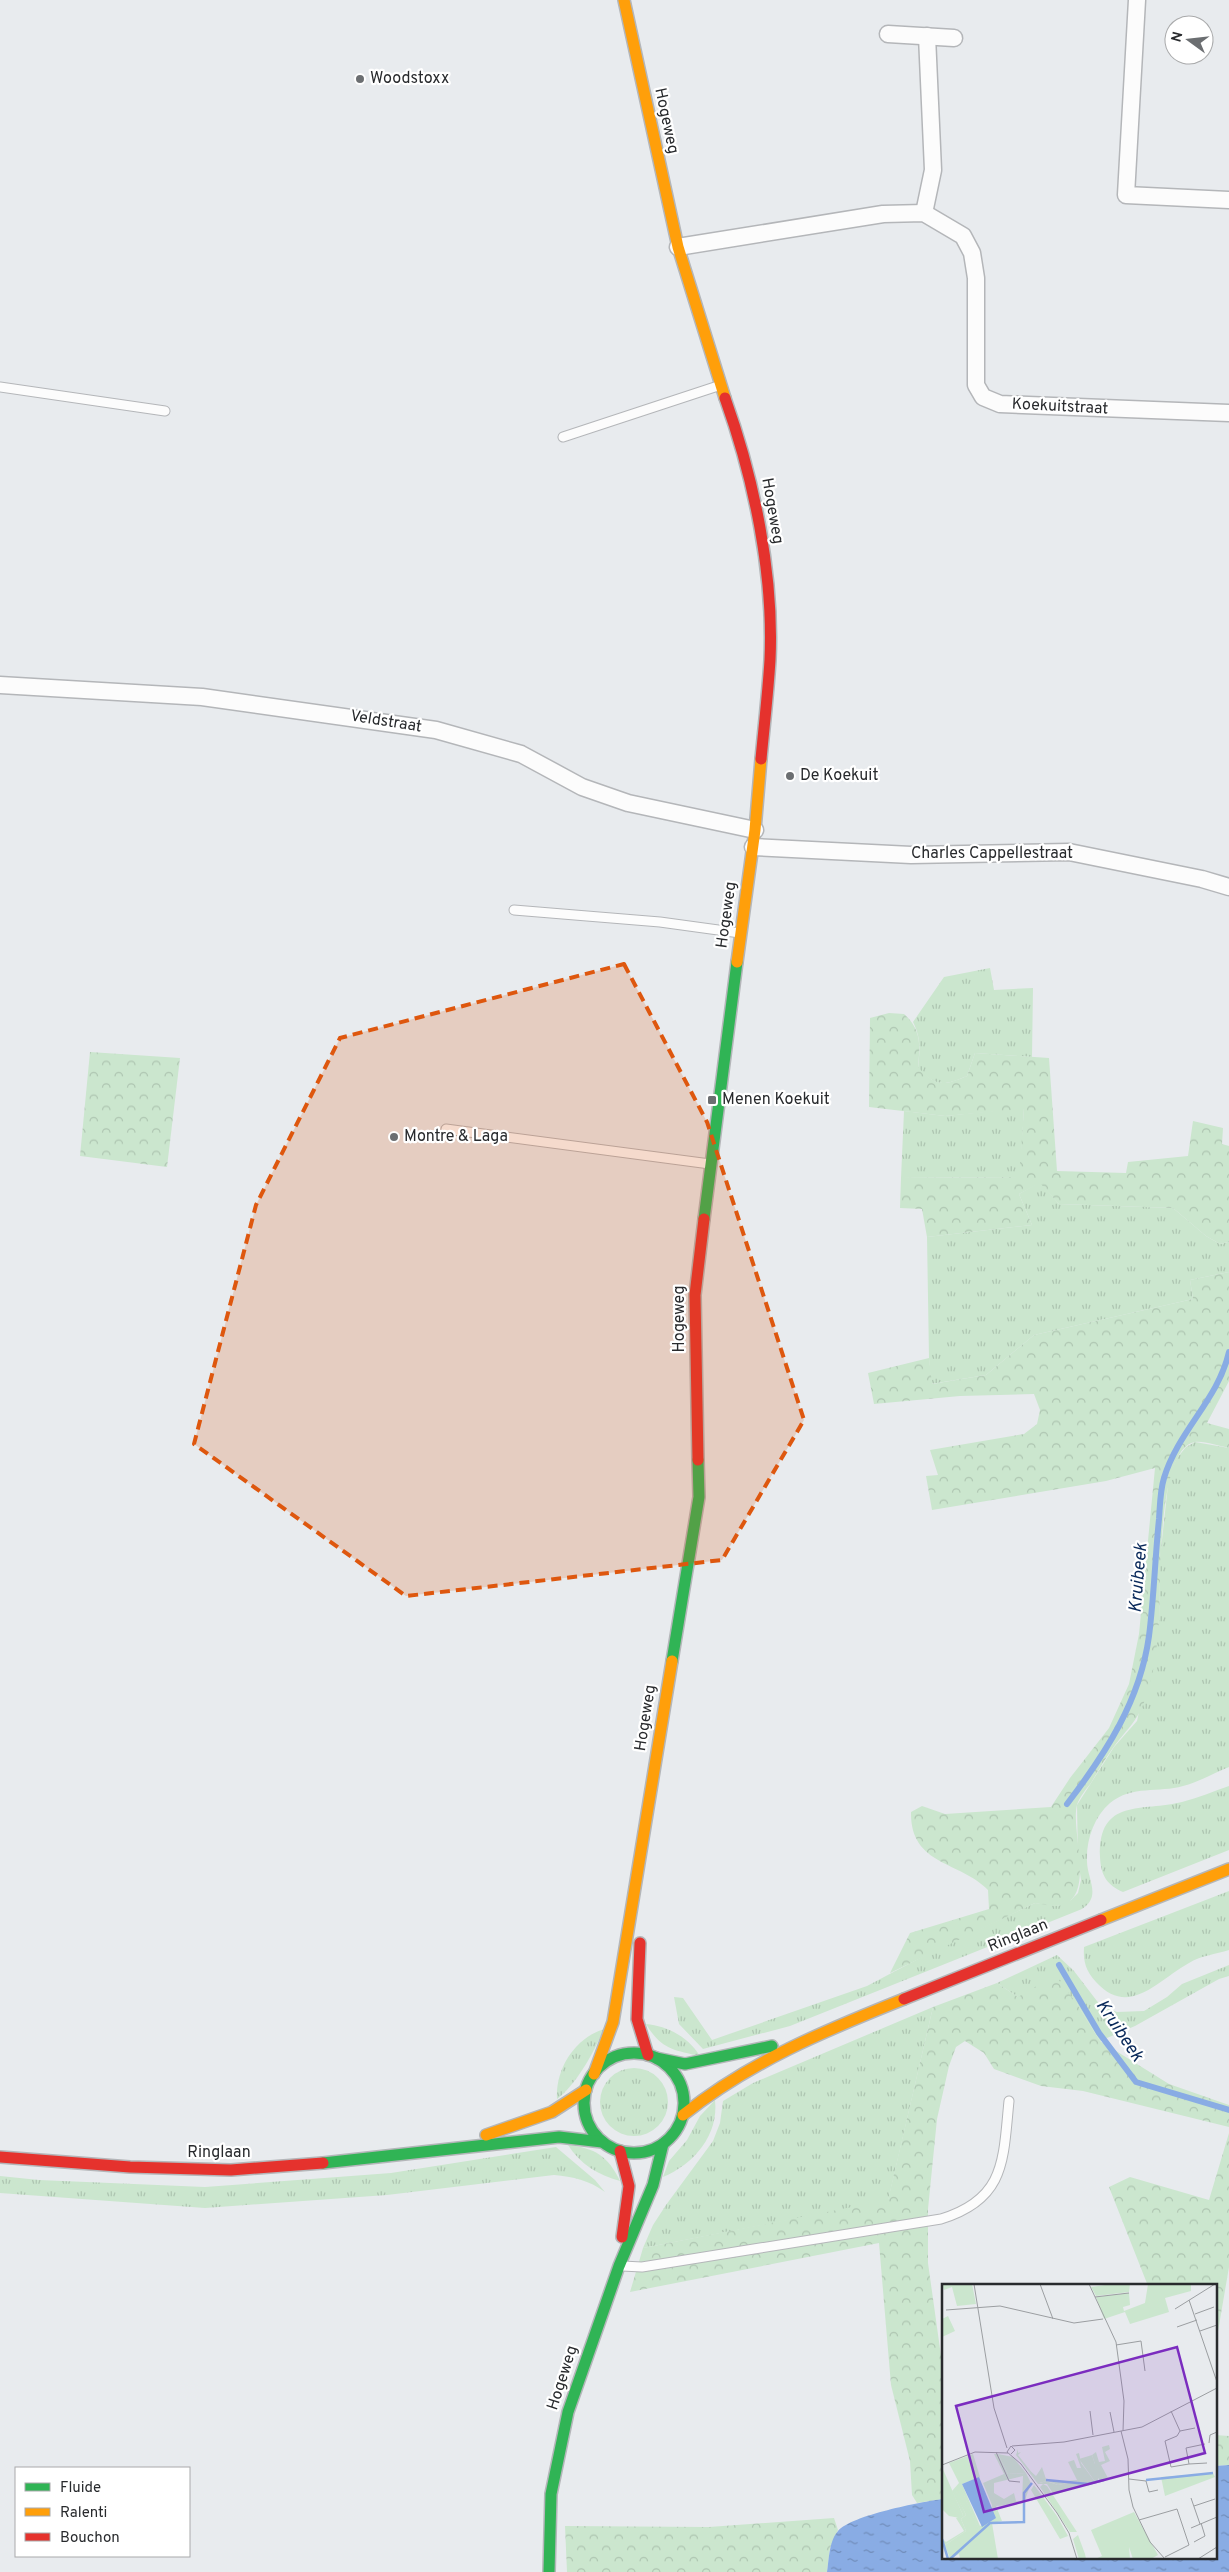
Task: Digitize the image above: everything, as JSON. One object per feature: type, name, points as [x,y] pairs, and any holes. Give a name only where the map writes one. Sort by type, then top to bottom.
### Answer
[{"type":"street","name":"Hogeweg","points":[[594,2074],[613,2022],[699,1497],[695,1295],[710,1164],[756,830],[766,712],[770,610],[760,525],[742,445],[721,385],[678,247],[624,0]]},
{"type":"street","points":[[1136,0],[1126,195],[1229,200]]},
{"type":"street","points":[[888,34],[954,38]]},
{"type":"street","points":[[678,247],[883,214],[924,213],[933,170],[926,36]]},
{"type":"street","name":"Koekuitstraat","points":[[924,213],[963,236],[972,253],[976,278],[976,385],[983,397],[1000,404],[1229,413]]},
{"type":"street","name":"Veldstraat","points":[[0,685],[202,697],[436,730],[521,754],[582,787],[628,803],[756,830]]},
{"type":"street","name":"Charles Cappellestraat","points":[[753,847],[910,855],[1070,852],[1202,878],[1229,886]]},
{"type":"street","name":"Hogeweg","points":[[643,1846],[637,2019],[652,2056]]},
{"type":"street","name":"Ringlaan","points":[[0,2157],[130,2167],[231,2170],[312,2165],[559,2137],[602,2142],[620,2151],[635,2153],[650,2151],[663,2144],[676,2131],[683,2115],[717,2088],[750,2068],[820,2033],[1229,1869]]},
{"type":"street","name":"Ringlaan","points":[[602,2142],[590,2127],[584,2109],[586,2090],[594,2074],[605,2063],[618,2056],[633,2053],[685,2064],[820,2033]]},
{"type":"street","points":[[652,2056],[674,2072],[683,2092],[683,2115]]},
{"type":"street","name":"Ringlaan","points":[[437,2151],[552,2112],[586,2090]]},
{"type":"street","name":"Hogeweg","points":[[549,2572],[550,2503],[568,2412],[619,2266],[653,2185],[663,2144]]},
{"type":"street","name":"Hogeweg","points":[[619,2266],[629,2186],[620,2151]]},
{"type":"lane","points":[[564,437],[721,385]]},
{"type":"lane","points":[[0,387],[165,411]]},
{"type":"lane","points":[[514,910],[660,922],[741,933]]},
{"type":"lane","points":[[446,1129],[710,1164]]},
{"type":"lane","points":[[619,2266],[642,2267],[941,2219],[962,2212],[981,2200],[991,2187],[1000,2166],[1009,2101]]},
{"type":"highlighted area","points":[[624,964],[707,1122],[804,1420],[722,1560],[406,1596],[194,1444],[256,1205],[340,1038]]},
{"type":"green space","points":[[990,968],[994,990],[1033,988],[1032,1057],[975,1053],[967,1076],[952,1082],[935,1082],[918,1068],[919,1044],[913,1022],[944,977]]},
{"type":"green space","points":[[889,1013],[904,1014],[910,1020],[917,1032],[918,1067],[924,1074],[940,1083],[952,1082],[967,1076],[975,1053],[1049,1058],[1057,1171],[1126,1173],[1128,1162],[1188,1156],[1193,1121],[1223,1128],[1222,1144],[1229,1146],[1229,1242],[1220,1244],[1206,1236],[1173,1208],[1059,1204],[1040,1183],[1019,1194],[1032,1225],[927,1237],[922,1209],[900,1208],[901,1178],[1019,1177],[1024,1109],[945,1116],[869,1107],[870,1018]]},
{"type":"green space","points":[[90,1052],[180,1058],[167,1167],[80,1156]]},
{"type":"green space","points":[[1024,1108],[1020,1177],[901,1178],[904,1111],[945,1116]]},
{"type":"green space","points":[[1040,1182],[1059,1204],[1173,1208],[1206,1236],[1220,1244],[1229,1242],[1229,1272],[1190,1280],[1193,1299],[1034,1335],[986,1375],[931,1384],[927,1237],[1032,1225],[1019,1194]]},
{"type":"green space","points":[[1229,1272],[1229,1381],[1207,1423],[1229,1429],[1229,1448],[1195,1442],[1182,1450],[1173,1468],[1163,1522],[1158,1628],[1152,1677],[1137,1718],[1110,1752],[1077,1805],[1080,1879],[1076,1892],[1069,1901],[1057,1906],[1035,1903],[890,1973],[910,1933],[989,1909],[988,1890],[977,1881],[928,1853],[919,1843],[913,1830],[911,1812],[922,1806],[945,1814],[1051,1807],[1070,1778],[1109,1728],[1129,1684],[1139,1634],[1155,1468],[1106,1481],[932,1510],[926,1476],[938,1475],[930,1450],[1024,1434],[1037,1424],[1040,1410],[1034,1394],[960,1396],[874,1404],[868,1373],[929,1358],[932,1384],[986,1375],[1034,1335],[1193,1299],[1190,1280]]},
{"type":"green space","points":[[1195,1442],[1229,1448],[1229,1767],[1189,1784],[1174,1788],[1127,1794],[1118,1797],[1110,1803],[1095,1822],[1092,1829],[1087,1861],[1092,1893],[1088,1904],[1082,1909],[790,2026],[703,2049],[679,2024],[674,1997],[683,1998],[712,2040],[867,1986],[937,1949],[1035,1903],[1058,1906],[1071,1900],[1078,1893],[1081,1880],[1078,1860],[1077,1805],[1114,1747],[1137,1721],[1159,1622],[1160,1558],[1169,1476],[1177,1458],[1186,1447]]},
{"type":"green space","points":[[1229,1786],[1229,1850],[1123,1892],[1109,1883],[1102,1870],[1100,1857],[1101,1838],[1106,1824],[1115,1816],[1138,1808],[1182,1802]]},
{"type":"green space","points":[[1229,1891],[1229,1950],[1193,1961],[1143,1993],[1131,1997],[1120,1997],[1108,1992],[1090,1974],[1085,1962],[1084,1947]]},
{"type":"green space","points":[[1057,1955],[1074,1971],[1100,2005],[1117,2012],[1144,2011],[1167,1997],[1182,1984],[1229,1965],[1229,1976],[1219,1979],[1135,2026],[1100,2041],[1077,2004],[1018,1997],[997,1983]]},
{"type":"green space","points":[[1055,1975],[1077,2004],[1100,2041],[1169,2084],[1229,2105],[1229,2127],[1083,2091],[1041,2086],[994,2069],[984,2053],[965,2041],[956,2047],[949,2066],[937,2119],[928,2209],[928,2263],[942,2363],[942,2499],[917,2503],[912,2495],[910,2461],[891,2385],[879,2243],[630,2292],[643,2248],[888,2200],[933,2007],[997,1983],[1018,1997]]},
{"type":"green space","points":[[933,2007],[888,2201],[643,2248],[653,2225],[666,2205],[713,2141],[720,2123],[723,2101],[753,2083]]},
{"type":"green space","points":[[646,2024],[662,2027],[677,2034],[690,2043],[700,2056],[668,2047],[657,2039]]},
{"type":"green space","points":[[604,2029],[590,2058],[578,2077],[557,2099],[559,2077],[569,2056],[584,2040]]},
{"type":"green space","points":[[634,2068],[647,2071],[658,2078],[665,2089],[668,2102],[665,2115],[658,2126],[647,2133],[634,2136],[621,2133],[610,2126],[603,2115],[600,2102],[603,2089],[610,2078],[621,2071]]},
{"type":"green space","points":[[715,2100],[713,2125],[702,2147],[685,2164],[663,2177],[669,2161],[687,2140],[700,2116]]},
{"type":"green space","points":[[1229,2133],[1229,2267],[1216,2343],[1216,2284],[1147,2284],[1109,2187],[1130,2177],[1209,2200]]},
{"type":"green space","points":[[568,2145],[586,2148],[600,2155],[611,2165],[620,2181],[604,2176],[590,2168],[578,2158]]},
{"type":"green space","points":[[556,2147],[595,2180],[605,2192],[581,2180],[554,2175],[387,2195],[205,2208],[0,2193],[0,2176],[39,2180],[205,2187],[391,2173]]},
{"type":"green space","points":[[1216,2435],[1229,2436],[1229,2465],[1216,2466]]},
{"type":"green space","points":[[834,2518],[838,2530],[830,2548],[827,2572],[567,2572],[565,2526],[709,2527]]},
{"type":"water","points":[[1229,2465],[1229,2572],[827,2572],[830,2550],[835,2535],[846,2525],[888,2510],[942,2499],[942,2560],[1216,2560],[1216,2466]]},
{"type":"waterway","name":"Kruibeek","points":[[1067,1804],[1108,1746],[1138,1682],[1149,1636],[1160,1498],[1164,1478],[1170,1461],[1216,1385],[1224,1369],[1229,1352]]},
{"type":"waterway","name":"Kruibeek","points":[[1059,1965],[1099,2033],[1136,2082],[1229,2110]]},
{"type":"traffic: fast","points":[[704,1219],[737,962]]},
{"type":"traffic: fast","points":[[672,1661],[699,1497],[698,1460]]},
{"type":"traffic: fast","points":[[656,2058],[685,2064],[772,2046]]},
{"type":"traffic: fast","points":[[634,2053],[653,2057],[669,2068],[680,2084],[684,2103],[680,2122],[669,2138],[653,2149],[634,2153],[615,2149],[599,2138],[588,2122],[584,2103],[588,2084],[599,2068],[615,2057],[634,2053]]},
{"type":"traffic: fast","points":[[323,2163],[559,2137],[602,2142]]},
{"type":"traffic: fast","points":[[549,2572],[551,2494],[568,2412],[619,2266],[653,2185],[663,2144]]},
{"type":"traffic: slow","points":[[624,0],[678,247],[725,398]]},
{"type":"traffic: slow","points":[[737,962],[755,830],[761,759]]},
{"type":"traffic: slow","points":[[594,2074],[613,2022],[672,1661]]},
{"type":"traffic: slow","points":[[1101,1920],[1229,1869]]},
{"type":"traffic: slow","points":[[683,2115],[709,2096],[762,2063],[845,2023],[904,1999]]},
{"type":"traffic: slow","points":[[486,2135],[552,2112],[586,2090]]},
{"type":"traffic: jam","points":[[725,398],[745,461],[753,494],[760,527],[769,594],[770,660],[761,759]]},
{"type":"traffic: jam","points":[[698,1460],[695,1295],[704,1219]]},
{"type":"traffic: jam","points":[[904,1999],[1101,1920]]},
{"type":"traffic: jam","points":[[640,1943],[637,2019],[648,2055]]},
{"type":"traffic: jam","points":[[620,2151],[629,2186],[622,2237]]},
{"type":"traffic: jam","points":[[0,2157],[130,2167],[231,2170],[323,2163]]},
{"type":"place","name":"Woodstoxx","points":[[360,79]]},
{"type":"place","name":"De Koekuit","points":[[790,776]]},
{"type":"place","name":"Menen Koekuit","points":[[712,1100]]},
{"type":"place","name":"Montre & Laga","points":[[394,1137]]}]
